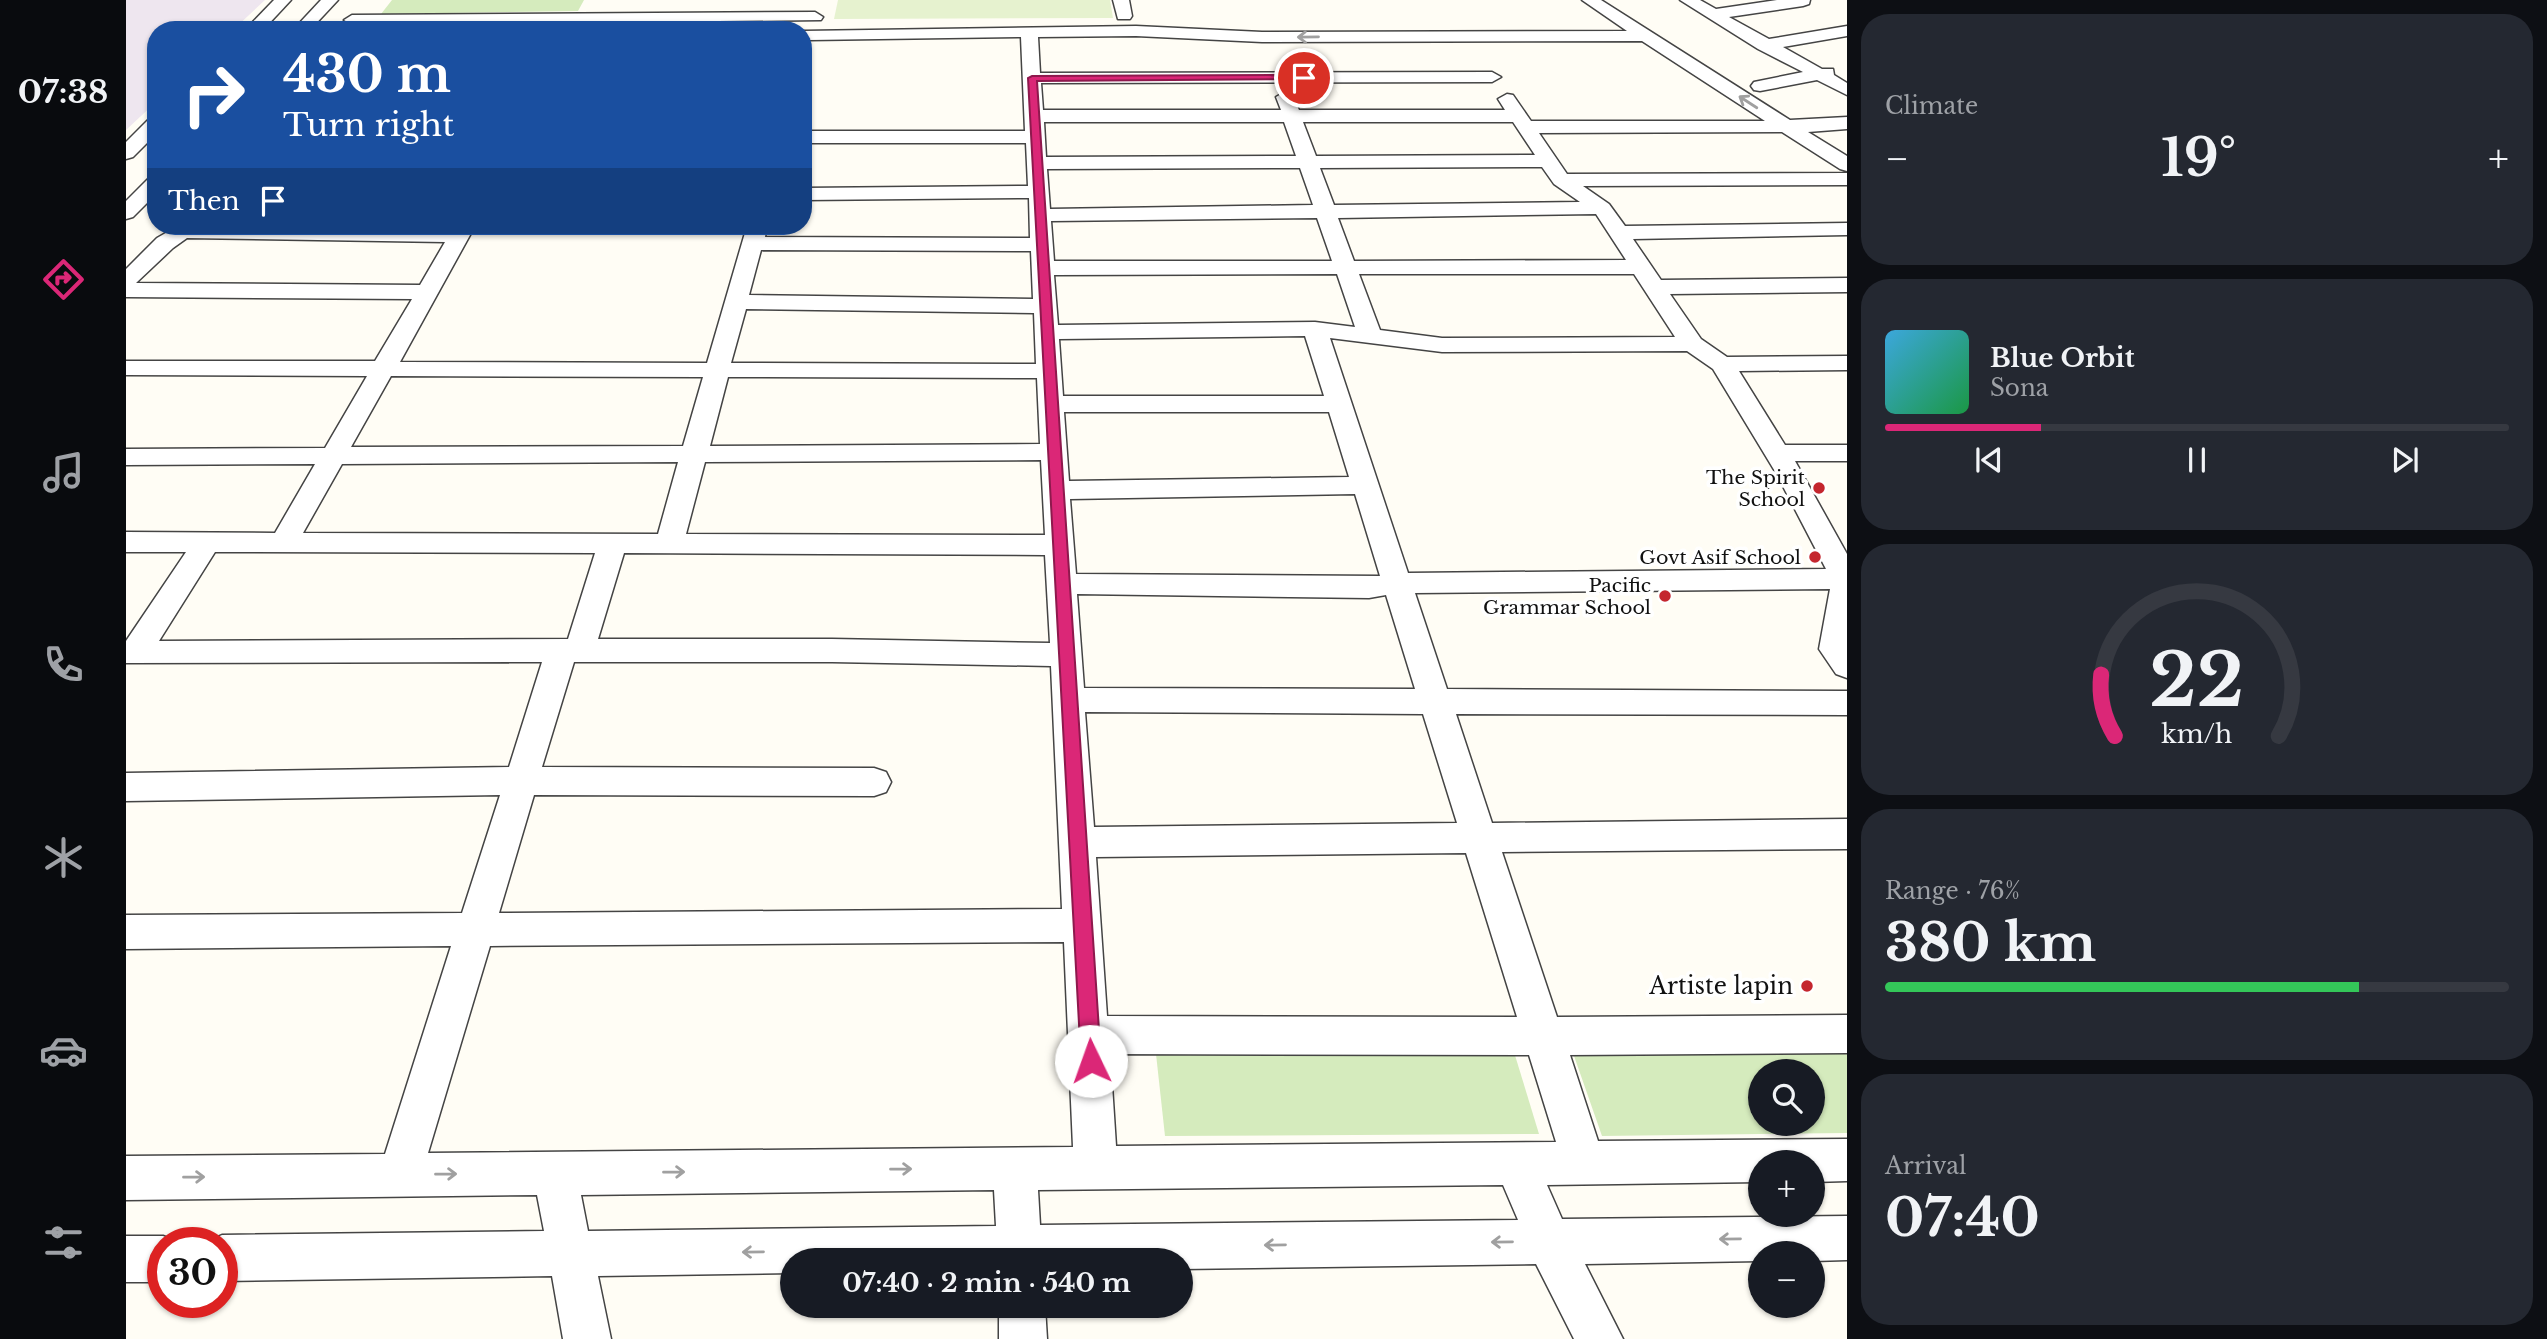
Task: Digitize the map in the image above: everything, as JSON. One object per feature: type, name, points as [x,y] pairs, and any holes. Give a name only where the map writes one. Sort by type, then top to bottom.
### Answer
[{"type":"street","points":[[262,21],[284,0]]},
{"type":"street","points":[[310,21],[330,0]]},
{"type":"street","points":[[352,21],[371,0]]},
{"type":"street","points":[[581,21],[593,0]]},
{"type":"street","points":[[812,28],[820,0]]},
{"type":"street","points":[[1590,0],[1629,24]]},
{"type":"street","points":[[1622,0],[1651,28],[1786,126],[1847,165]]},
{"type":"street","points":[[1688,0],[1847,90]]},
{"type":"street","points":[[1713,14],[1806,3]]},
{"type":"street","points":[[714,21],[815,18]]},
{"type":"street","points":[[1136,32],[1259,22],[1629,24],[1651,28]]},
{"type":"street","points":[[812,35],[1136,32],[1262,37],[1651,28]]},
{"type":"street","points":[[1764,45],[1847,31]]},
{"type":"street","points":[[1029,32],[1096,1167]]},
{"type":"street","points":[[1464,34],[1560,180],[1602,208],[1692,344],[1722,364],[1837,542],[1846,579],[1843,655]]},
{"type":"street","points":[[1262,37],[1370,336]]},
{"type":"street","points":[[1847,70],[1754,82],[1847,139]]},
{"type":"street","points":[[1032,78],[1492,77]]},
{"type":"street","points":[[812,193],[1037,164],[1292,116],[1786,126],[1825,126],[1847,122]]},
{"type":"street","points":[[126,153],[147,133]]},
{"type":"street","points":[[812,138],[1037,164],[1326,211],[1602,208]]},
{"type":"street","points":[[1037,164],[1547,161]]},
{"type":"street","points":[[1560,180],[1847,179]]},
{"type":"street","points":[[126,213],[147,191]]},
{"type":"street","points":[[1618,233],[1847,229]]},
{"type":"street","points":[[126,281],[147,259],[179,235]]},
{"type":"street","points":[[283,544],[460,235]]},
{"type":"street","points":[[669,545],[754,235],[1043,256],[1346,268],[1641,267]]},
{"type":"street","points":[[1654,287],[1847,285]]},
{"type":"street","points":[[126,290],[427,292]]},
{"type":"street","points":[[736,302],[1046,319],[1315,329],[1441,345],[1692,344]]},
{"type":"street","points":[[1315,329],[1584,1162]]},
{"type":"street","points":[[1722,364],[1847,363]]},
{"type":"street","points":[[126,368],[1049,371]]},
{"type":"street","points":[[1052,404],[1340,404]]},
{"type":"street","points":[[126,457],[1055,452]]},
{"type":"street","points":[[1777,453],[1847,453]]},
{"type":"street","points":[[1057,489],[1366,485]]},
{"type":"street","points":[[126,542],[1060,545]]},
{"type":"street","points":[[131,652],[206,544]]},
{"type":"street","points":[[400,1175],[521,781],[612,545]]},
{"type":"street","points":[[1062,584],[1369,588],[1398,583],[1846,579]]},
{"type":"street","points":[[131,652],[571,649],[928,650],[1067,654]]},
{"type":"street","points":[[1070,700],[1847,703]]},
{"type":"street","points":[[126,787],[521,781],[874,782]]},
{"type":"street","points":[[1078,842],[1847,834]]},
{"type":"street","points":[[126,932],[1083,925]]},
{"type":"street","points":[[1090,1035],[1847,1034]]},
{"type":"street","points":[[126,1178],[1847,1160]]},
{"type":"street","points":[[1516,1163],[1549,1242],[1599,1339]]},
{"type":"street","points":[[1014,1168],[1019,1248]]},
{"type":"street","points":[[555,1173],[587,1339]]},
{"type":"street","points":[[1193,1250],[1847,1238]]},
{"type":"street","points":[[238,1258],[780,1254]]},
{"type":"street","points":[[126,1259],[147,1259]]},
{"type":"street","points":[[1022,1318],[1023,1339]]},
{"type":"shaded area","points":[[126,0],[265,0],[243,21],[147,21],[147,110],[126,130]]},
{"type":"green space","points":[[392,0],[584,0],[578,11],[381,14]]},
{"type":"green space","points":[[838,0],[1110,0],[1113,18],[834,19]]},
{"type":"green space","points":[[1847,1049],[1847,1133],[1825,1133],[1825,1059],[1748,1059],[1748,1134],[1602,1136],[1573,1053]]},
{"type":"green space","points":[[1514,1052],[1539,1134],[1165,1136],[1156,1054]]},
{"type":"place","name":"The Spirit School","points":[[1819,488]]},
{"type":"place","name":"Govt Asif School","points":[[1815,557]]},
{"type":"place","name":"Pacific Grammar School","points":[[1665,596]]},
{"type":"place","name":"Artiste lapin","points":[[1807,986]]},
{"type":"route","points":[[1091,1061],[1032,78],[1304,78]]}]
